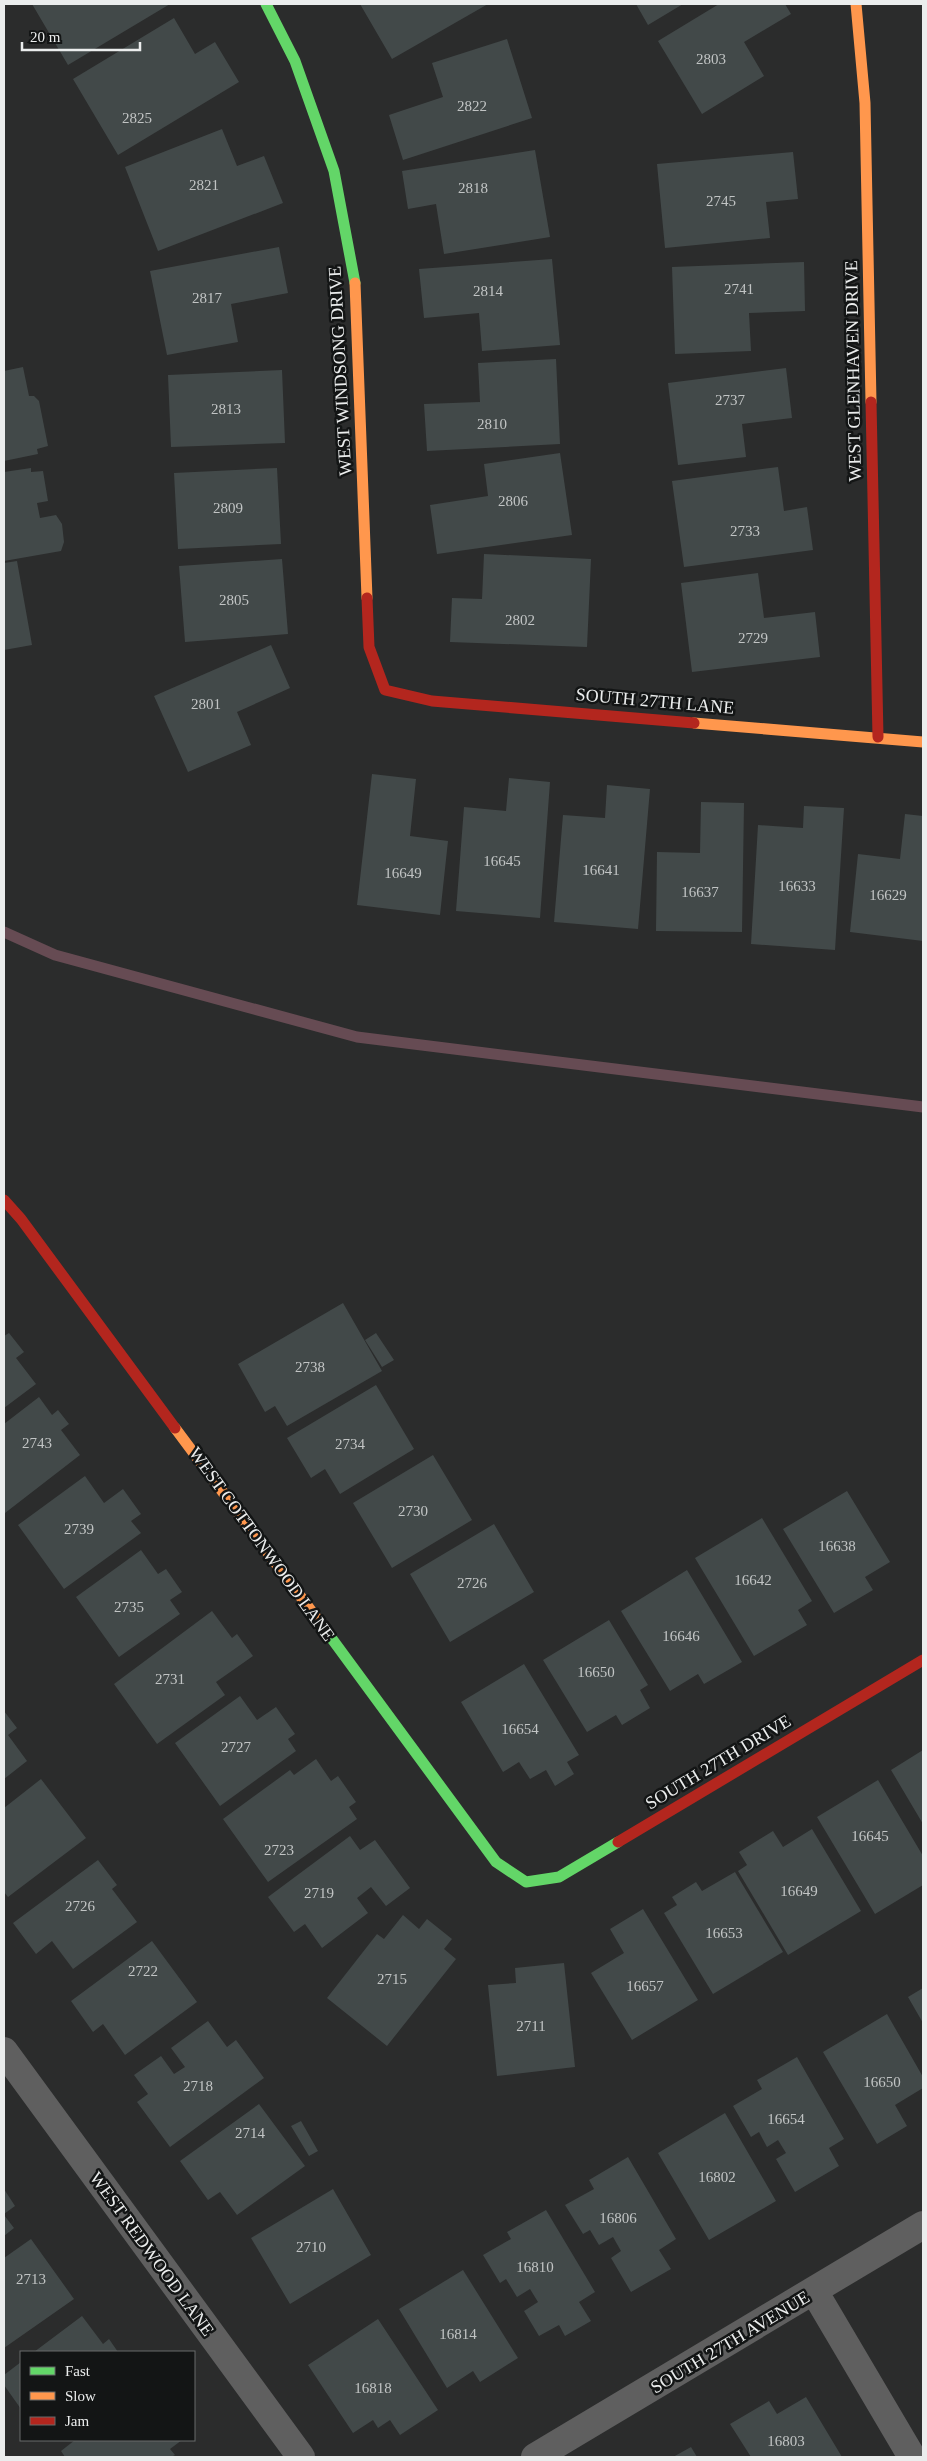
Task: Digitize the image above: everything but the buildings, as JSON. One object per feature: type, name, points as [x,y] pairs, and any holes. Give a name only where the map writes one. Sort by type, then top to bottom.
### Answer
[{"type":"street","name":"WEST WINDSONG DRIVE","points":[[266,4],[295,61],[334,171],[355,273],[370,647],[385,690]]},
{"type":"street","name":"WEST GLENHAVEN DRIVE","points":[[856,4],[865,103],[878,737]]},
{"type":"street","name":"SOUTH 27TH LANE","points":[[385,690],[432,701],[923,742]]},
{"type":"street","name":"WEST COTTONWOOD LANE","points":[[4,1200],[22,1219],[486,1849],[496,1862],[526,1882]]},
{"type":"street","name":"SOUTH 27TH DRIVE","points":[[526,1882],[559,1876],[923,1660]]},
{"type":"street","name":"WEST REDWOOD LANE","points":[[4,2051],[300,2457]]},
{"type":"street","name":"SOUTH 27TH AVENUE","points":[[535,2457],[923,2225]]},
{"type":"street","points":[[814,2291],[912,2457]]},
{"type":"waterway","points":[[4,932],[55,955],[357,1037],[923,1107]]},
{"type":"traffic: fast","points":[[266,4],[295,61],[334,171],[355,283]]},
{"type":"traffic: fast","points":[[324,1628],[496,1862],[526,1882],[559,1877],[618,1842]]},
{"type":"traffic: slow","points":[[856,4],[865,103],[871,402]]},
{"type":"traffic: slow","points":[[355,283],[367,598]]},
{"type":"traffic: slow","points":[[694,723],[923,742]]},
{"type":"traffic: slow","points":[[175,1428],[324,1628]]},
{"type":"traffic: jam","points":[[871,402],[878,737]]},
{"type":"traffic: jam","points":[[367,598],[369,647],[385,690],[432,701],[694,723]]},
{"type":"traffic: jam","points":[[4,1200],[21,1219],[175,1428]]},
{"type":"traffic: jam","points":[[618,1842],[923,1660]]}]
